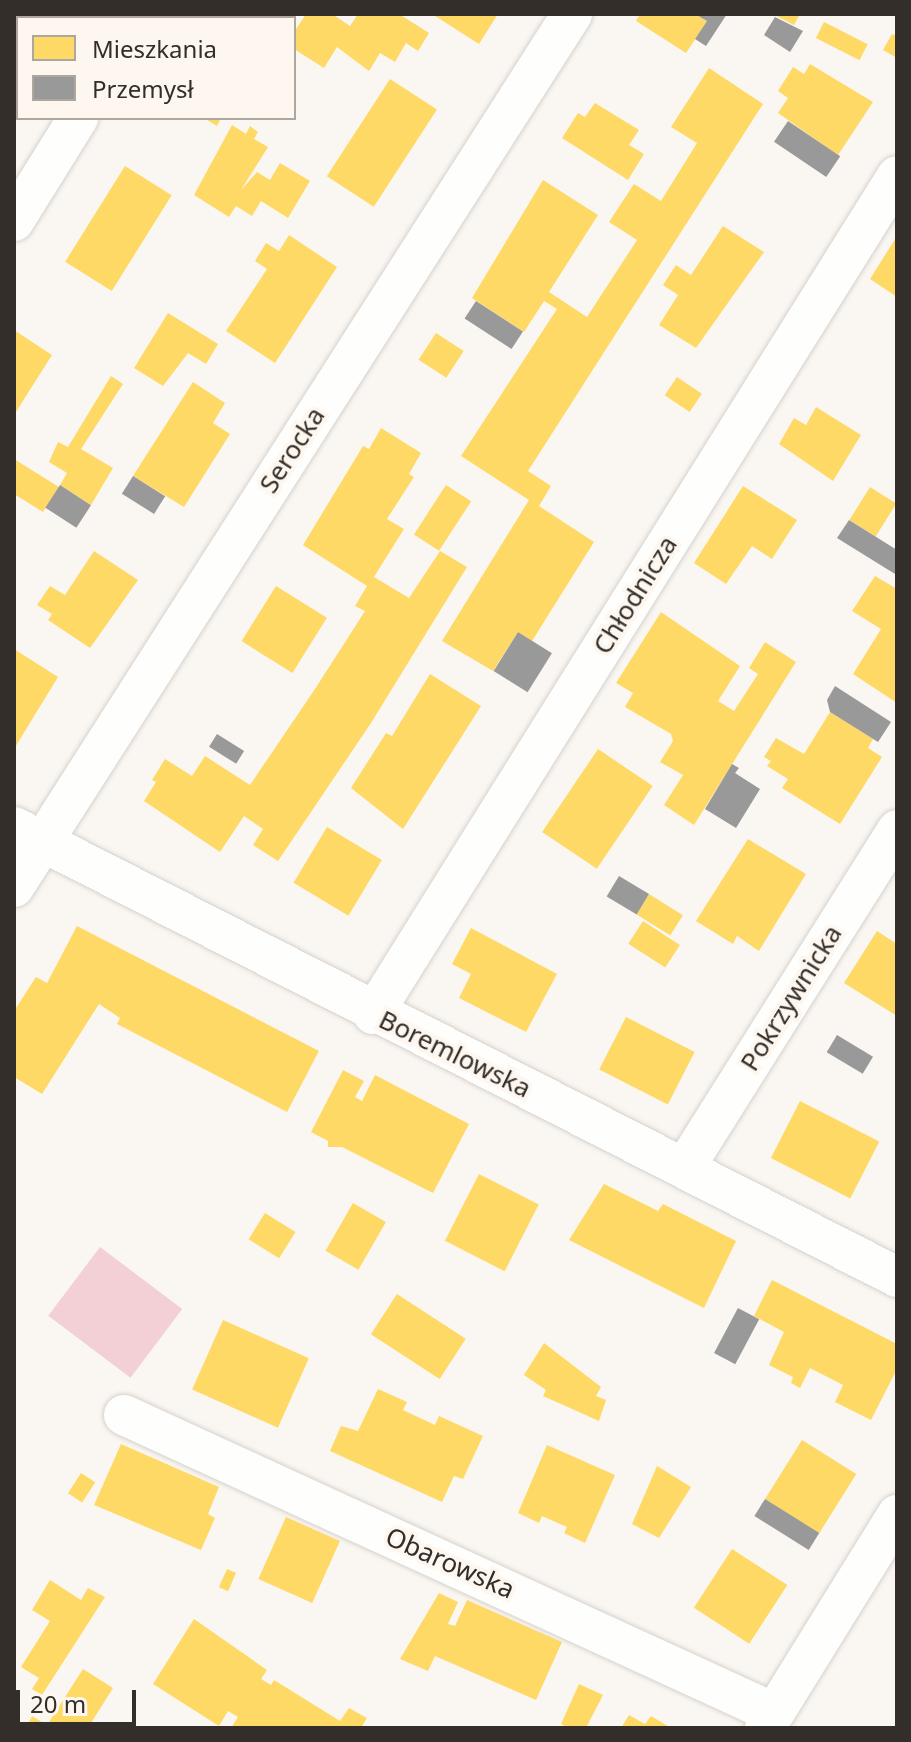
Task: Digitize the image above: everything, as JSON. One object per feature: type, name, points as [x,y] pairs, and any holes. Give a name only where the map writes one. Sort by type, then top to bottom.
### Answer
[{"type":"street","name":"Serocka","points":[[14,887],[28,834],[572,14]]},
{"type":"street","points":[[14,221],[77,120]]},
{"type":"street","name":"Chłodnicza","points":[[373,1014],[897,176]]},
{"type":"street","name":"Pokrzywnicka","points":[[685,1167],[897,830]]},
{"type":"street","name":"Boremlowska","points":[[28,834],[373,1014],[685,1167],[897,1277]]},
{"type":"street","name":"Obarowska","points":[[124,1415],[769,1720]]},
{"type":"street","points":[[769,1720],[897,1515]]},
{"type":"shaded area","points":[[100,1247],[182,1309],[131,1378],[48,1316]]},
{"type":"building: Mieszkania","points":[[14,14],[89,14],[16,16],[16,47]]},
{"type":"building: Mieszkania","points":[[204,14],[289,14],[246,16]]},
{"type":"building: Mieszkania","points":[[306,14],[332,14],[350,26],[358,14],[399,14],[429,33],[418,51],[406,43],[395,62],[380,53],[369,71],[337,47],[324,68],[296,50],[296,29]]},
{"type":"building: Mieszkania","points":[[432,14],[498,14],[479,44]]},
{"type":"building: Mieszkania","points":[[640,14],[695,14],[707,21],[686,53],[636,21]]},
{"type":"building: Mieszkania","points":[[773,14],[800,14],[794,25]]},
{"type":"building: Mieszkania","points":[[824,22],[868,44],[859,60],[816,38]]},
{"type":"building: Mieszkania","points":[[892,34],[897,36],[897,58],[883,50]]},
{"type":"building: Mieszkania","points":[[810,64],[873,102],[838,155],[778,113],[788,98],[778,91],[793,67],[804,74]]},
{"type":"building: Mieszkania","points":[[709,68],[763,104],[528,471],[551,486],[539,506],[594,542],[532,641],[518,632],[493,671],[442,641],[529,500],[461,456],[557,309],[544,301],[524,332],[472,298],[543,180],[598,215],[549,292],[587,317],[637,240],[609,222],[634,184],[661,201],[697,143],[671,127]]},
{"type":"building: Mieszkania","points":[[390,79],[437,109],[374,207],[327,176]]},
{"type":"building: Mieszkania","points":[[595,103],[639,130],[629,145],[644,154],[628,180],[562,138],[578,113],[585,117]]},
{"type":"building: Mieszkania","points":[[232,125],[246,134],[250,126],[258,132],[254,139],[268,147],[241,190],[257,172],[270,180],[280,163],[310,181],[288,218],[261,201],[252,216],[236,206],[229,217],[194,195]]},
{"type":"building: Mieszkania","points":[[125,166],[172,195],[112,291],[65,262]]},
{"type":"building: Mieszkania","points":[[723,226],[764,252],[696,348],[659,325],[678,295],[663,285],[676,265],[691,275]]},
{"type":"building: Mieszkania","points":[[289,235],[337,267],[275,363],[226,331],[267,269],[255,261],[266,243],[279,251]]},
{"type":"building: Mieszkania","points":[[897,236],[897,297],[870,279]]},
{"type":"building: Mieszkania","points":[[168,313],[218,344],[206,364],[188,353],[163,386],[134,368]]},
{"type":"building: Mieszkania","points":[[14,330],[52,355],[14,415]]},
{"type":"building: Mieszkania","points":[[436,333],[464,351],[446,378],[419,360]]},
{"type":"building: Mieszkania","points":[[111,376],[123,384],[81,449],[113,468],[91,505],[60,485],[67,473],[49,462],[58,442],[68,447]]},
{"type":"building: Mieszkania","points":[[677,377],[702,394],[690,412],[665,395]]},
{"type":"building: Mieszkania","points":[[193,382],[225,403],[213,423],[230,434],[184,507],[133,476]]},
{"type":"building: Mieszkania","points":[[816,407],[861,435],[833,481],[779,444],[794,418],[806,425]]},
{"type":"building: Mieszkania","points":[[381,428],[421,453],[409,474],[414,477],[387,519],[404,529],[374,577],[409,598],[440,551],[467,567],[371,723],[278,861],[253,845],[263,829],[244,816],[220,852],[144,801],[165,759],[192,776],[205,756],[250,785],[365,611],[355,606],[367,586],[303,545],[363,446],[369,449]]},
{"type":"building: Mieszkania","points":[[14,459],[59,487],[43,512],[14,494]]},
{"type":"building: Mieszkania","points":[[446,485],[471,501],[439,551],[414,534]]},
{"type":"building: Mieszkania","points":[[743,486],[797,520],[772,559],[752,546],[726,584],[694,563]]},
{"type":"building: Mieszkania","points":[[870,487],[896,503],[876,537],[849,520]]},
{"type":"building: Mieszkania","points":[[94,551],[138,580],[90,648],[48,620],[52,614],[37,605],[50,586],[65,595]]},
{"type":"building: Mieszkania","points":[[875,576],[897,589],[897,703],[853,674],[881,629],[852,611]]},
{"type":"building: Mieszkania","points":[[276,586],[327,618],[292,673],[242,641]]},
{"type":"building: Mieszkania","points":[[661,612],[740,666],[718,701],[734,711],[758,674],[749,668],[765,642],[796,662],[694,825],[664,805],[683,775],[660,762],[673,741],[671,734],[625,707],[633,693],[616,683]]},
{"type":"building: Mieszkania","points":[[14,649],[58,677],[14,749]]},
{"type":"building: Mieszkania","points":[[430,674],[481,706],[403,829],[351,788],[386,733],[392,736]]},
{"type":"building: Mieszkania","points":[[830,712],[873,739],[868,748],[882,757],[840,824],[782,788],[788,779],[767,766],[771,761],[764,757],[776,738],[804,754]]},
{"type":"building: Mieszkania","points":[[598,749],[653,786],[597,869],[542,832]]},
{"type":"building: Mieszkania","points":[[327,827],[382,860],[348,916],[294,883]]},
{"type":"building: Mieszkania","points":[[748,839],[806,874],[759,951],[737,936],[733,944],[696,921]]},
{"type":"building: Mieszkania","points":[[649,894],[683,915],[670,936],[636,914]]},
{"type":"building: Mieszkania","points":[[643,921],[680,945],[665,968],[628,944]]},
{"type":"building: Mieszkania","points":[[77,926],[319,1051],[287,1112],[117,1024],[120,1018],[99,1004],[42,1094],[14,1077],[14,1011],[36,977],[47,983]]},
{"type":"building: Mieszkania","points":[[471,928],[557,974],[526,1032],[459,998],[471,974],[452,964]]},
{"type":"building: Mieszkania","points":[[877,931],[897,944],[897,1016],[844,983]]},
{"type":"building: Mieszkania","points":[[626,1017],[695,1052],[668,1105],[599,1070]]},
{"type":"building: Mieszkania","points":[[343,1070],[364,1081],[355,1097],[362,1101],[375,1075],[469,1124],[433,1193],[342,1147],[328,1147],[328,1141],[311,1132]]},
{"type":"building: Mieszkania","points":[[800,1101],[879,1141],[850,1198],[771,1158]]},
{"type":"building: Mieszkania","points":[[479,1174],[539,1204],[505,1271],[445,1241]]},
{"type":"building: Mieszkania","points":[[604,1184],[658,1211],[663,1204],[736,1241],[704,1308],[569,1240]]},
{"type":"building: Mieszkania","points":[[353,1203],[386,1222],[358,1270],[326,1251]]},
{"type":"building: Mieszkania","points":[[265,1213],[296,1232],[279,1258],[249,1239]]},
{"type":"building: Mieszkania","points":[[772,1280],[897,1344],[897,1369],[871,1420],[835,1402],[843,1385],[810,1368],[800,1388],[791,1383],[793,1377],[769,1365],[784,1332],[754,1316]]},
{"type":"building: Mieszkania","points":[[397,1294],[466,1339],[440,1379],[371,1334]]},
{"type":"building: Mieszkania","points":[[223,1320],[309,1358],[278,1428],[192,1389]]},
{"type":"building: Mieszkania","points":[[544,1343],[601,1387],[596,1396],[606,1400],[599,1421],[543,1396],[546,1390],[524,1375]]},
{"type":"building: Mieszkania","points":[[378,1389],[407,1402],[403,1410],[435,1425],[439,1416],[483,1436],[463,1479],[454,1476],[442,1502],[330,1451],[341,1426],[358,1431]]},
{"type":"building: Mieszkania","points":[[802,1440],[856,1474],[819,1533],[765,1499]]},
{"type":"building: Mieszkania","points":[[121,1444],[219,1487],[208,1514],[215,1518],[201,1550],[94,1505]]},
{"type":"building: Mieszkania","points":[[547,1445],[615,1475],[585,1543],[564,1533],[567,1527],[542,1516],[539,1523],[518,1513]]},
{"type":"building: Mieszkania","points":[[657,1466],[691,1487],[659,1538],[632,1524]]},
{"type":"building: Mieszkania","points":[[81,1473],[95,1482],[82,1502],[68,1493]]},
{"type":"building: Mieszkania","points":[[286,1517],[340,1541],[312,1603],[258,1579]]},
{"type":"building: Mieszkania","points":[[732,1549],[787,1585],[749,1644],[694,1608]]},
{"type":"building: Mieszkania","points":[[227,1569],[236,1573],[228,1591],[219,1587]]},
{"type":"building: Mieszkania","points":[[50,1580],[81,1600],[88,1588],[105,1597],[42,1695],[32,1689],[39,1678],[21,1667],[50,1621],[32,1610]]},
{"type":"building: Mieszkania","points":[[439,1593],[458,1602],[448,1624],[455,1626],[467,1600],[562,1642],[536,1700],[435,1656],[428,1671],[400,1659]]},
{"type":"building: Mieszkania","points":[[194,1619],[267,1670],[261,1679],[271,1685],[274,1680],[340,1721],[349,1708],[367,1718],[361,1728],[231,1728],[238,1717],[228,1711],[219,1726],[153,1684]]},
{"type":"building: Mieszkania","points":[[83,1669],[113,1688],[88,1728],[26,1728],[32,1716],[47,1725]]},
{"type":"building: Mieszkania","points":[[579,1684],[603,1695],[586,1728],[568,1728],[561,1724]]},
{"type":"building: Mieszkania","points":[[629,1715],[645,1724],[651,1716],[671,1728],[621,1728]]},
{"type":"building: Przemysł","points":[[695,14],[727,14],[706,46],[695,39],[707,21]]},
{"type":"building: Przemysł","points":[[775,17],[803,31],[790,52],[764,35]]},
{"type":"building: Przemysł","points":[[788,121],[840,156],[826,177],[774,142]]},
{"type":"building: Przemysł","points":[[476,301],[523,331],[512,349],[465,319]]},
{"type":"building: Przemysł","points":[[133,476],[165,496],[154,514],[122,494]]},
{"type":"building: Przemysł","points":[[60,485],[91,505],[76,528],[45,508]]},
{"type":"building: Przemysł","points":[[849,520],[897,550],[895,574],[837,538]]},
{"type":"building: Przemysł","points":[[518,632],[552,653],[528,692],[494,671]]},
{"type":"building: Przemysł","points":[[835,686],[891,722],[878,742],[830,712],[827,700]]},
{"type":"building: Przemysł","points":[[217,734],[244,751],[236,764],[209,747]]},
{"type":"building: Przemysł","points":[[732,764],[739,768],[735,773],[760,789],[736,828],[705,809]]},
{"type":"building: Przemysł","points":[[619,876],[649,894],[637,915],[607,897]]},
{"type":"building: Przemysł","points":[[837,1035],[873,1057],[863,1074],[827,1052]]},
{"type":"building: Przemysł","points":[[738,1308],[759,1319],[735,1364],[714,1353]]},
{"type":"building: Przemysł","points":[[765,1499],[819,1533],[809,1550],[754,1516]]}]
